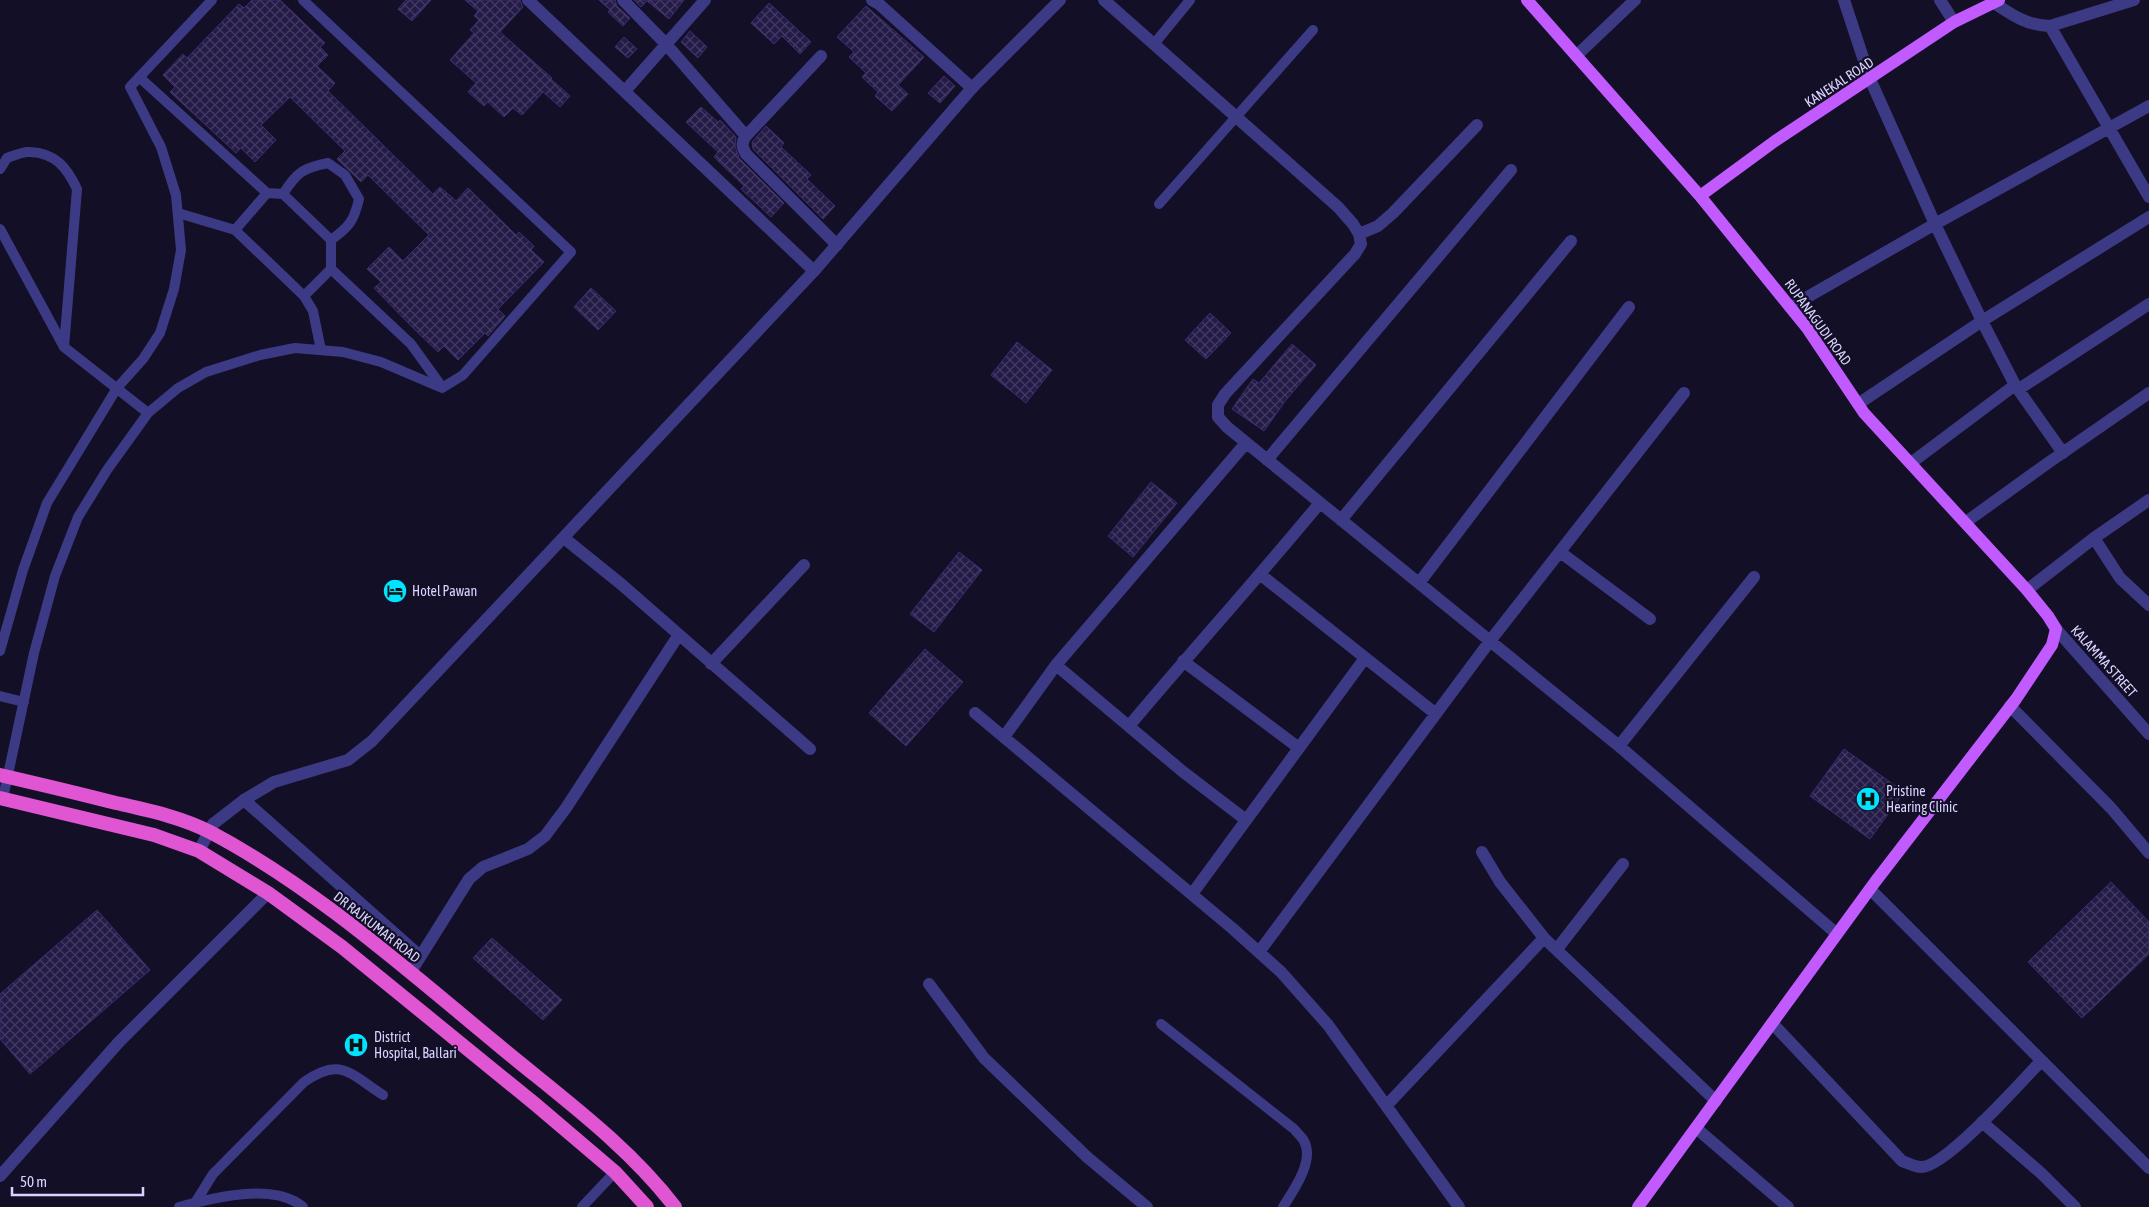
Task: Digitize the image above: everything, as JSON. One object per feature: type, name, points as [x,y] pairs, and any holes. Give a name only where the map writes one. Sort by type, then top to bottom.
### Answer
[{"type":"highway","name":"DR RAJKUMAR ROAD","points":[[4,776],[161,813],[209,831],[280,874],[410,972],[630,1156],[658,1185],[675,1207]]},
{"type":"highway","points":[[2,798],[154,835],[199,851],[268,893],[342,947],[396,990],[615,1172],[641,1205]]},
{"type":"main road","name":"RUPANAGUDI ROAD","points":[[1527,0],[1700,196],[1790,307],[1858,404],[2027,590],[2056,629]]},
{"type":"main road","name":"KANEKAL ROAD","points":[[1700,196],[1775,141],[1870,80],[1954,22],[1997,2]]},
{"type":"main road","points":[[1638,1207],[1870,889],[2013,702],[2052,645],[2056,629]]},
{"type":"street","points":[[623,0],[665,43],[746,136]]},
{"type":"street","points":[[625,91],[665,43],[705,0]]},
{"type":"street","points":[[872,0],[879,4],[972,88]]},
{"type":"street","points":[[199,851],[213,824],[244,800],[274,782],[348,760],[372,741],[814,271],[972,88],[1060,0]]},
{"type":"street","points":[[1104,0],[1338,207],[1359,234],[1361,244],[1356,254],[1224,394],[1218,404],[1218,417],[1226,427],[1319,504],[1619,746],[1837,934]]},
{"type":"street","points":[[1576,56],[1635,0]]},
{"type":"street","points":[[1844,0],[1870,80],[1935,224],[1982,321],[2017,387],[2063,453]]},
{"type":"street","points":[[1940,0],[1954,22]]},
{"type":"street","points":[[1997,2],[2015,17],[2037,26],[2050,26],[2134,0]]},
{"type":"street","points":[[533,2],[814,271]]},
{"type":"street","points":[[2050,26],[2149,197]]},
{"type":"street","points":[[822,56],[746,136],[742,142],[742,148],[837,245]]},
{"type":"street","points":[[1790,307],[1935,224],[2149,106]]},
{"type":"street","points":[[1359,234],[1378,226],[1393,213],[1477,125]]},
{"type":"street","points":[[1267,460],[1511,170]]},
{"type":"street","points":[[1858,404],[1982,321],[2149,217]]},
{"type":"street","points":[[1341,520],[1571,241]]},
{"type":"street","points":[[1911,463],[2017,387],[2149,304]]},
{"type":"street","points":[[1419,583],[1629,307]]},
{"type":"street","points":[[1259,952],[1490,641],[1684,393]]},
{"type":"street","points":[[1966,522],[2149,393]]},
{"type":"street","points":[[1004,737],[1056,665],[1246,443]]},
{"type":"street","points":[[2027,590],[2094,538],[2149,500]]},
{"type":"street","points":[[1129,726],[1183,661],[1261,575],[1319,504]]},
{"type":"street","points":[[564,538],[621,584],[678,636],[810,749]]},
{"type":"street","points":[[2094,538],[2120,578],[2149,605]]},
{"type":"street","points":[[1560,552],[1650,619]]},
{"type":"street","points":[[711,664],[804,565]]},
{"type":"street","points":[[1261,575],[1436,714]]},
{"type":"street","points":[[1619,746],[1754,577]]},
{"type":"street","name":"KALAMMA STREET","points":[[2056,629],[2149,734]]},
{"type":"street","points":[[410,972],[419,955],[470,879],[483,867],[528,849],[545,836],[566,808],[678,636]]},
{"type":"street","points":[[1192,894],[1366,658]]},
{"type":"street","points":[[1183,661],[1299,748]]},
{"type":"street","points":[[1056,665],[1182,771],[1246,820]]},
{"type":"street","points":[[2013,702],[2111,808],[2149,853]]},
{"type":"street","points":[[975,713],[1192,894],[1281,972],[1328,1025],[1459,1207]]},
{"type":"street","points":[[244,800],[419,955]]},
{"type":"street","points":[[1482,852],[1500,882],[1544,938],[1716,1100]]},
{"type":"street","points":[[1557,949],[1622,864]]},
{"type":"street","points":[[1870,889],[2149,1168]]},
{"type":"street","points":[[0,1176],[119,1042],[268,893]]},
{"type":"street","points":[[1387,1105],[1544,938]]},
{"type":"street","points":[[929,984],[984,1058],[1087,1157],[1147,1207]]},
{"type":"street","points":[[1772,1023],[1902,1161],[1920,1167],[1935,1163],[1982,1122],[2041,1061]]},
{"type":"street","points":[[1982,1122],[2041,1173],[2075,1207]]},
{"type":"street","points":[[1696,1128],[1788,1207]]},
{"type":"lane","points":[[0,651],[23,570],[47,503],[117,388],[143,359],[160,333],[174,289],[181,250],[176,195],[161,147],[130,87],[212,0]]},
{"type":"lane","points":[[303,0],[571,252],[463,375],[442,388]]},
{"type":"lane","points":[[1154,44],[1190,0]]},
{"type":"lane","points":[[1159,204],[1313,30]]},
{"type":"lane","points":[[139,77],[267,193],[283,194],[331,240],[331,269],[304,296]]},
{"type":"lane","points":[[0,169],[7,158],[28,151],[36,153],[52,158],[68,170],[77,189],[64,347]]},
{"type":"lane","points":[[283,194],[293,178],[308,167],[328,163],[346,175],[359,199],[355,218],[331,240]]},
{"type":"lane","points":[[235,230],[267,193]]},
{"type":"lane","points":[[178,213],[235,230],[304,296],[313,312],[321,350]]},
{"type":"lane","points":[[0,228],[64,347],[148,413]]},
{"type":"lane","points":[[331,269],[411,344],[442,388]]},
{"type":"lane","points":[[2,798],[4,776],[55,576],[78,517],[107,470],[148,413],[178,388],[206,372],[260,355],[295,348],[343,352],[381,362],[442,388]]},
{"type":"lane","points":[[0,696],[24,702]]},
{"type":"lane","points":[[1161,1024],[1294,1129],[1305,1142],[1306,1157],[1302,1176],[1283,1207]]},
{"type":"lane","points":[[195,1203],[213,1174],[304,1082],[319,1072],[330,1068],[343,1069],[383,1095]]},
{"type":"lane","points":[[582,1207],[615,1172]]},
{"type":"lane","points":[[179,1207],[224,1196],[263,1194],[285,1197],[303,1207]]},
{"type":"building","points":[[252,0],[280,0],[325,43],[320,47],[328,55],[317,66],[335,83],[328,91],[433,194],[440,187],[456,201],[468,188],[516,235],[519,232],[534,246],[531,250],[544,262],[498,309],[505,316],[488,336],[485,333],[458,360],[444,346],[438,352],[413,328],[374,288],[381,282],[367,269],[389,247],[403,261],[429,235],[368,175],[361,182],[337,159],[345,151],[290,97],[261,125],[276,140],[255,162],[241,148],[236,153],[170,92],[175,87],[163,75],[183,54],[187,58],[239,4],[244,8]]},
{"type":"building","points":[[406,0],[431,0],[412,21],[398,9]]},
{"type":"building","points":[[465,0],[520,0],[523,7],[500,32],[570,96],[560,107],[543,92],[522,115],[513,108],[504,117],[488,102],[484,106],[468,92],[476,83],[450,60],[474,33],[470,30],[479,20],[474,16],[478,11]]},
{"type":"building","points":[[599,0],[615,0],[617,6],[630,18],[623,26],[608,12],[610,10]]},
{"type":"building","points":[[634,0],[684,0],[669,19],[647,1],[641,7]]},
{"type":"building","points":[[769,3],[811,42],[800,54],[782,36],[774,44],[751,23]]},
{"type":"building","points":[[866,6],[924,57],[898,85],[908,94],[892,111],[875,96],[878,92],[862,77],[866,73],[849,57],[854,52],[837,37]]},
{"type":"building","points":[[690,31],[707,47],[698,58],[681,42]]},
{"type":"building","points":[[624,37],[637,49],[628,58],[615,47]]},
{"type":"building","points":[[944,76],[955,86],[940,103],[928,93]]},
{"type":"building","points":[[701,107],[718,122],[720,120],[736,137],[735,146],[739,158],[784,203],[771,217],[741,189],[744,186],[714,157],[718,152],[686,122]]},
{"type":"building","points":[[766,126],[784,143],[781,147],[811,175],[807,179],[835,206],[823,219],[753,149],[752,142]]},
{"type":"building","points":[[591,288],[616,311],[598,330],[574,307]]},
{"type":"building","points":[[1210,313],[1231,333],[1206,359],[1185,340]]},
{"type":"building","points":[[1017,342],[1052,370],[1026,403],[991,375]]},
{"type":"building","points":[[1292,344],[1316,365],[1286,400],[1264,431],[1232,409],[1253,379],[1259,383]]},
{"type":"building","points":[[1151,482],[1177,503],[1133,557],[1108,536]]},
{"type":"building","points":[[959,552],[982,570],[934,632],[910,614]]},
{"type":"building","points":[[925,649],[963,682],[906,746],[869,713]]},
{"type":"building","points":[[1844,749],[1904,792],[1870,839],[1810,796]]},
{"type":"building","points":[[2111,882],[2149,922],[2149,954],[2082,1018],[2028,962]]},
{"type":"building","points":[[97,910],[150,970],[30,1074],[0,1039],[0,994]]},
{"type":"building","points":[[492,938],[562,1000],[543,1020],[473,958]]},
{"type":"place","name":"Hotel Pawan","points":[[395,591]]},
{"type":"place","name":"Pristine Hearing Clinic","points":[[1868,799]]},
{"type":"place","name":"District Hospital, Ballari","points":[[356,1045]]}]
